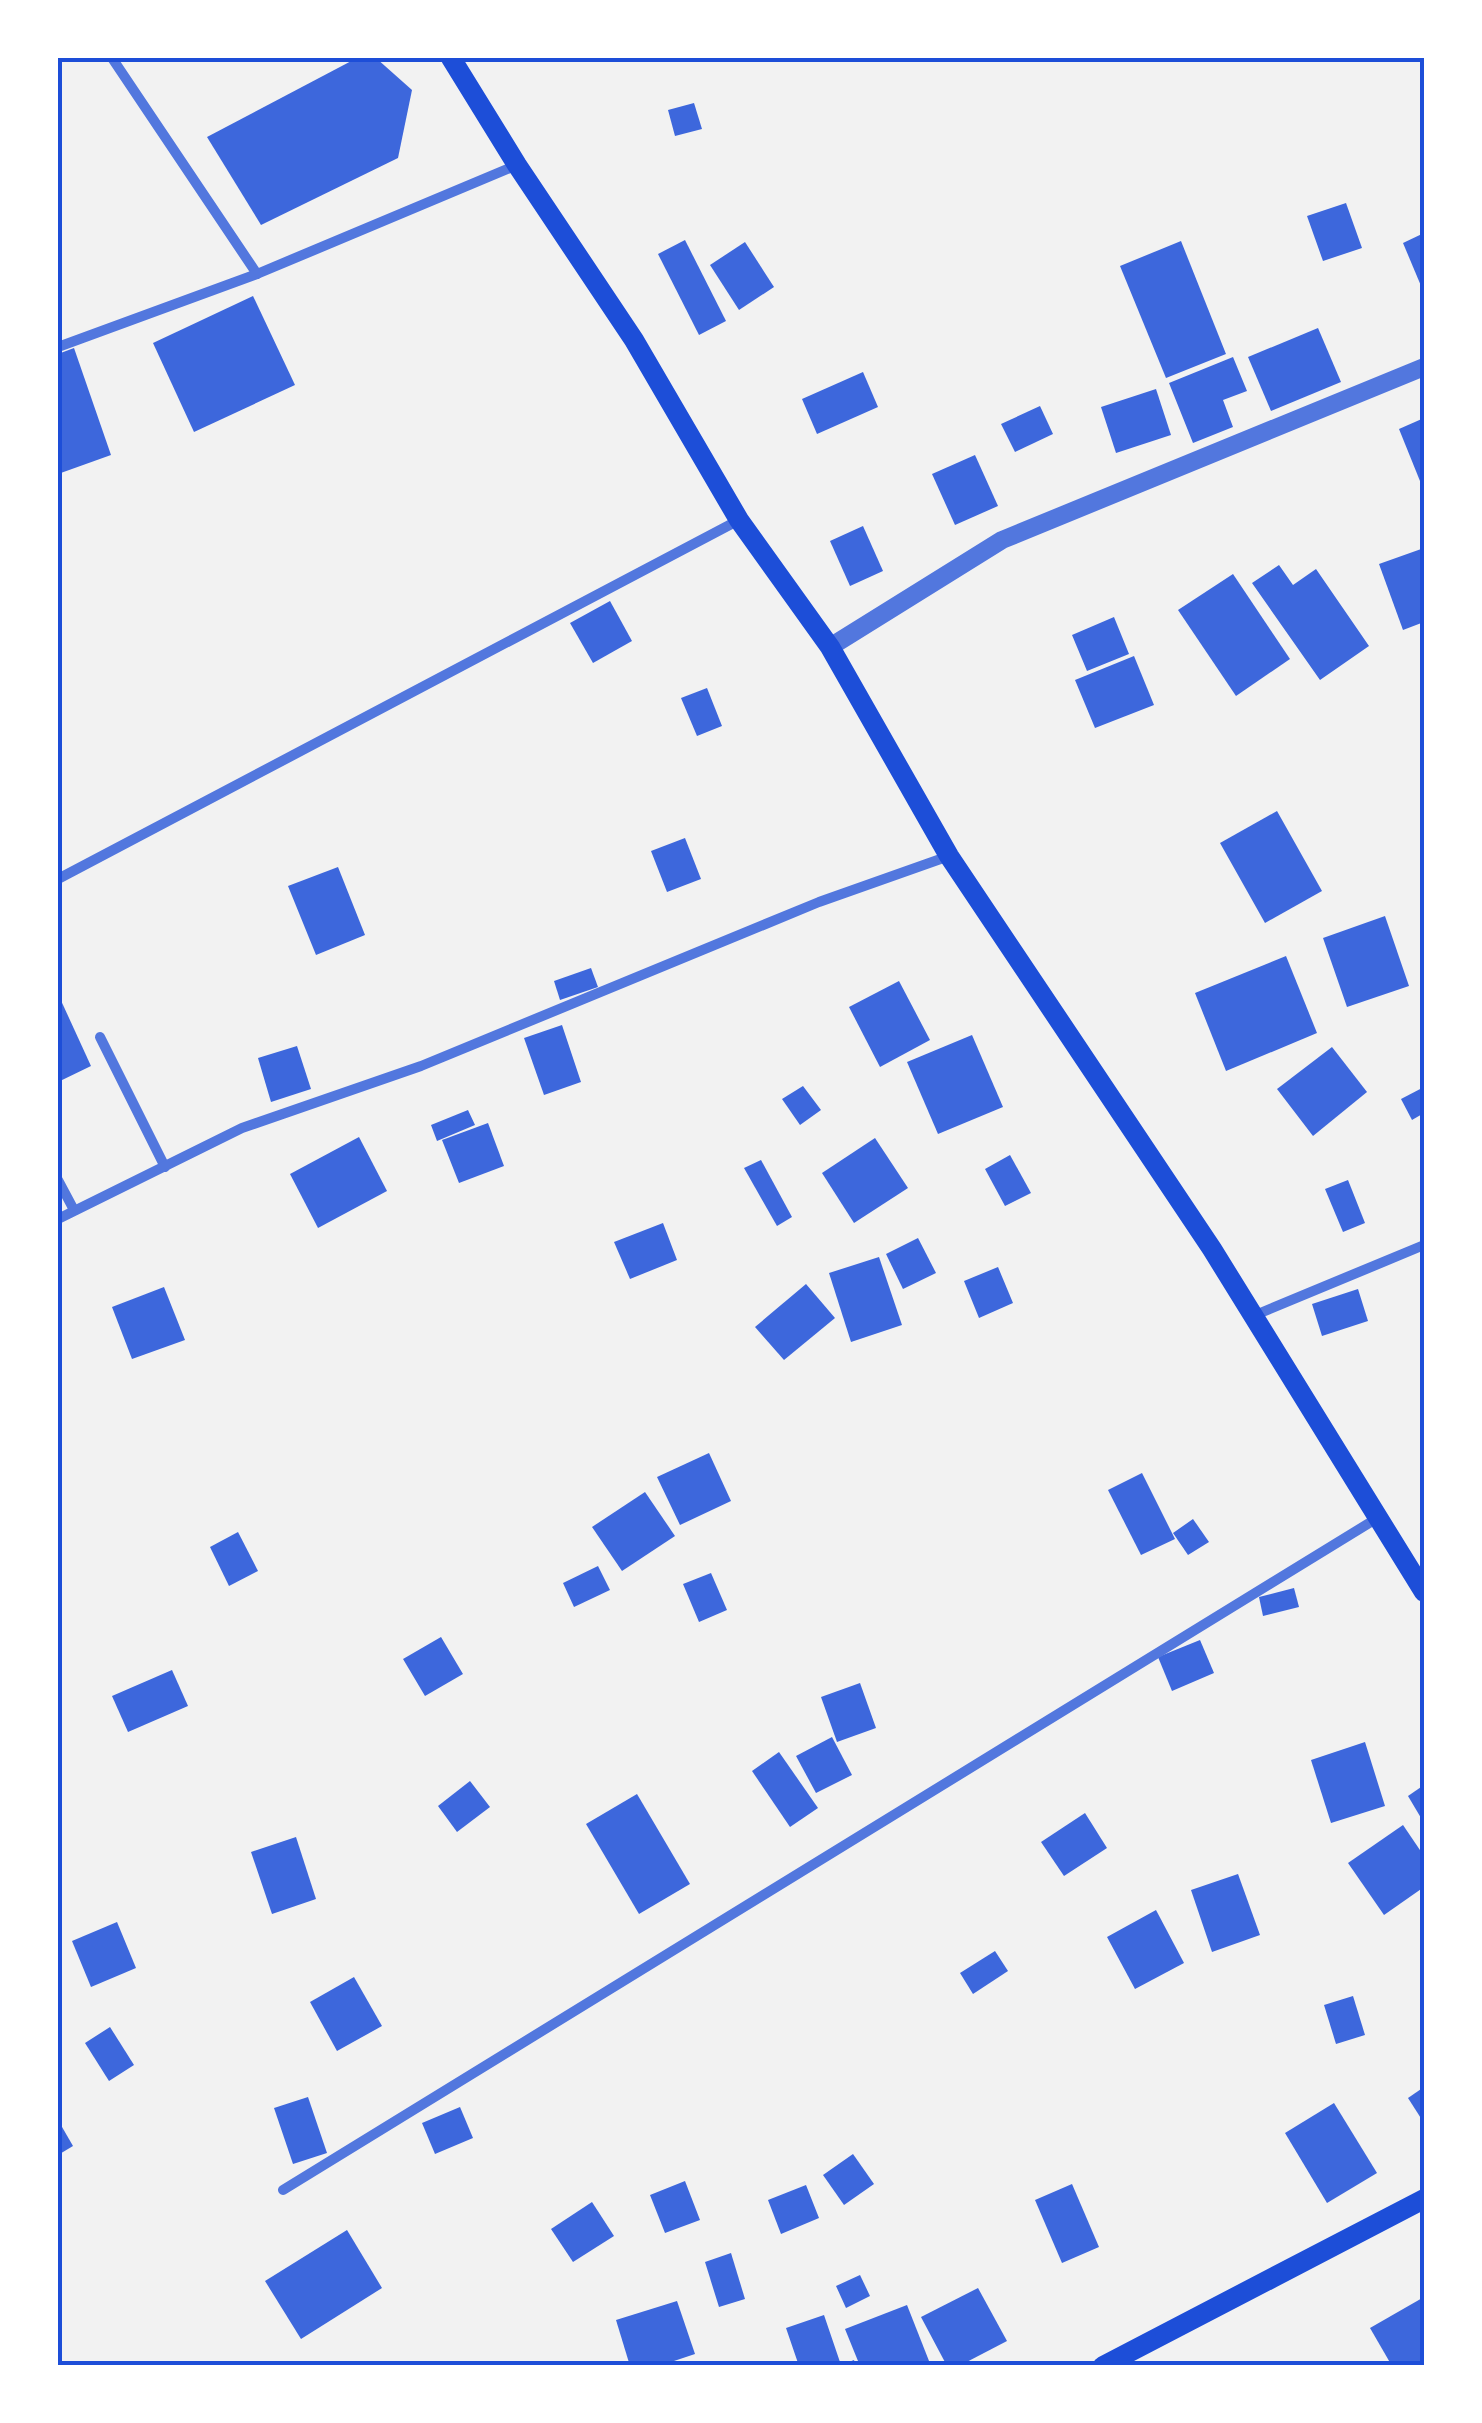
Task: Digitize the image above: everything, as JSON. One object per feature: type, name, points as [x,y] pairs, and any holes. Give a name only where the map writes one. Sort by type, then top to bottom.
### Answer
[{"type":"main road","points":[[452,58],[517,165],[634,340],[739,520],[830,647],[949,856],[1090,1062],[1424,1592]]},
{"type":"main road","points":[[1103,2366],[1424,2199]]},
{"type":"street","points":[[112,58],[257,274]]},
{"type":"street","points":[[58,346],[257,274],[517,165]]},
{"type":"street","points":[[830,647],[1002,540],[1424,367]]},
{"type":"street","points":[[58,879],[739,520]]},
{"type":"street","points":[[58,1218],[242,1128],[421,1066],[712,950],[819,902],[949,856]]},
{"type":"street","points":[[100,1037],[165,1166]]},
{"type":"street","points":[[58,1180],[74,1210]]},
{"type":"street","points":[[1253,1316],[1424,1245]]},
{"type":"street","points":[[283,2190],[1379,1517]]},
{"type":"building","points":[[357,58],[376,58],[412,90],[398,158],[261,225],[207,137]]},
{"type":"building","points":[[694,103],[702,129],[675,136],[668,110]]},
{"type":"building","points":[[1346,203],[1362,248],[1323,261],[1307,216]]},
{"type":"building","points":[[1424,233],[1424,293],[1403,243]]},
{"type":"building","points":[[685,240],[726,321],[699,335],[658,254]]},
{"type":"building","points":[[1181,241],[1226,354],[1166,378],[1120,266]]},
{"type":"building","points":[[745,242],[774,287],[739,310],[710,265]]},
{"type":"building","points":[[253,296],[295,385],[194,432],[153,343]]},
{"type":"building","points":[[1318,328],[1341,382],[1271,411],[1248,357]]},
{"type":"building","points":[[74,348],[111,455],[58,474],[58,354]]},
{"type":"building","points":[[1233,357],[1247,391],[1223,400],[1233,427],[1193,443],[1169,383]]},
{"type":"building","points":[[863,372],[878,407],[817,434],[802,399]]},
{"type":"building","points":[[1156,389],[1171,435],[1116,453],[1101,407]]},
{"type":"building","points":[[1040,406],[1053,434],[1015,452],[1001,424]]},
{"type":"building","points":[[1424,418],[1424,485],[1422,486],[1399,429]]},
{"type":"building","points":[[975,455],[998,506],[955,525],[932,474]]},
{"type":"building","points":[[863,526],[883,571],[850,586],[830,541]]},
{"type":"building","points":[[1424,548],[1424,622],[1403,630],[1379,564]]},
{"type":"building","points":[[1279,565],[1293,585],[1316,569],[1369,646],[1320,680],[1252,583]]},
{"type":"building","points":[[1233,574],[1290,659],[1236,696],[1178,610]]},
{"type":"building","points":[[610,601],[632,641],[593,663],[570,623]]},
{"type":"building","points":[[1114,617],[1129,654],[1087,671],[1072,635]]},
{"type":"building","points":[[1134,656],[1154,705],[1095,728],[1075,680]]},
{"type":"building","points":[[707,688],[722,726],[697,736],[681,698]]},
{"type":"building","points":[[1277,811],[1322,891],[1265,923],[1220,843]]},
{"type":"building","points":[[685,838],[701,879],[667,892],[651,851]]},
{"type":"building","points":[[338,867],[365,935],[316,955],[288,886]]},
{"type":"building","points":[[1385,916],[1409,986],[1347,1007],[1323,938]]},
{"type":"building","points":[[1286,956],[1317,1033],[1226,1071],[1195,993]]},
{"type":"building","points":[[591,968],[598,987],[560,1000],[554,981]]},
{"type":"building","points":[[899,981],[930,1040],[880,1067],[849,1007]]},
{"type":"building","points":[[58,994],[91,1066],[58,1082]]},
{"type":"building","points":[[562,1025],[581,1082],[544,1095],[524,1038]]},
{"type":"building","points":[[972,1035],[1003,1107],[938,1134],[907,1062]]},
{"type":"building","points":[[297,1046],[311,1089],[271,1102],[258,1058]]},
{"type":"building","points":[[1332,1047],[1367,1092],[1313,1136],[1277,1089]]},
{"type":"building","points":[[803,1086],[821,1110],[800,1125],[782,1099]]},
{"type":"building","points":[[1424,1087],[1424,1113],[1412,1120],[1401,1099]]},
{"type":"building","points":[[468,1110],[475,1125],[437,1141],[431,1125]]},
{"type":"building","points":[[488,1123],[504,1166],[459,1183],[442,1140]]},
{"type":"building","points":[[359,1137],[387,1191],[318,1228],[290,1174]]},
{"type":"building","points":[[875,1138],[908,1188],[854,1223],[822,1173]]},
{"type":"building","points":[[1010,1155],[1031,1193],[1005,1206],[985,1169]]},
{"type":"building","points":[[761,1160],[792,1217],[777,1226],[744,1168]]},
{"type":"building","points":[[1348,1180],[1365,1223],[1343,1232],[1325,1189]]},
{"type":"building","points":[[663,1223],[677,1260],[630,1279],[614,1242]]},
{"type":"building","points":[[918,1238],[936,1273],[903,1289],[886,1254]]},
{"type":"building","points":[[879,1257],[902,1325],[851,1342],[829,1273]]},
{"type":"building","points":[[998,1267],[1013,1303],[979,1318],[964,1281]]},
{"type":"building","points":[[806,1284],[835,1318],[784,1360],[755,1327]]},
{"type":"building","points":[[164,1287],[185,1340],[132,1359],[112,1307]]},
{"type":"building","points":[[1358,1289],[1368,1321],[1322,1336],[1312,1304]]},
{"type":"building","points":[[709,1453],[731,1501],[680,1525],[657,1477]]},
{"type":"building","points":[[1142,1473],[1175,1539],[1141,1555],[1108,1490]]},
{"type":"building","points":[[645,1492],[675,1536],[622,1571],[592,1527]]},
{"type":"building","points":[[1193,1519],[1209,1542],[1188,1555],[1173,1533]]},
{"type":"building","points":[[238,1532],[258,1571],[229,1586],[210,1547]]},
{"type":"building","points":[[598,1566],[610,1590],[574,1607],[563,1583]]},
{"type":"building","points":[[711,1573],[727,1610],[699,1622],[683,1584]]},
{"type":"building","points":[[1294,1588],[1299,1607],[1263,1616],[1259,1597]]},
{"type":"building","points":[[441,1637],[463,1674],[425,1696],[403,1659]]},
{"type":"building","points":[[1200,1640],[1214,1673],[1172,1691],[1158,1657]]},
{"type":"building","points":[[172,1670],[188,1706],[128,1732],[112,1696]]},
{"type":"building","points":[[860,1683],[876,1728],[837,1742],[821,1697]]},
{"type":"building","points":[[832,1737],[852,1775],[816,1793],[796,1756]]},
{"type":"building","points":[[1365,1742],[1385,1806],[1331,1823],[1311,1760]]},
{"type":"building","points":[[779,1752],[818,1808],[790,1827],[752,1771]]},
{"type":"building","points":[[470,1781],[490,1807],[457,1832],[438,1806]]},
{"type":"building","points":[[1424,1785],[1424,1823],[1408,1796]]},
{"type":"building","points":[[637,1794],[690,1884],[639,1914],[586,1824]]},
{"type":"building","points":[[1085,1813],[1107,1848],[1064,1876],[1041,1842]]},
{"type":"building","points":[[1403,1825],[1424,1856],[1424,1887],[1384,1915],[1348,1863]]},
{"type":"building","points":[[296,1837],[316,1899],[272,1914],[251,1852]]},
{"type":"building","points":[[1238,1874],[1260,1935],[1212,1952],[1191,1890]]},
{"type":"building","points":[[1156,1910],[1184,1963],[1135,1989],[1107,1937]]},
{"type":"building","points":[[117,1922],[136,1968],[91,1987],[72,1941]]},
{"type":"building","points":[[995,1951],[1008,1971],[973,1994],[960,1973]]},
{"type":"building","points":[[354,1977],[382,2026],[337,2051],[310,2002]]},
{"type":"building","points":[[1353,1996],[1365,2035],[1336,2044],[1324,2005]]},
{"type":"building","points":[[110,2027],[134,2065],[109,2081],[85,2043]]},
{"type":"building","points":[[1424,2087],[1424,2123],[1408,2098]]},
{"type":"building","points":[[308,2097],[327,2153],[293,2164],[274,2108]]},
{"type":"building","points":[[1334,2103],[1377,2173],[1327,2203],[1285,2133]]},
{"type":"building","points":[[460,2107],[473,2138],[435,2154],[422,2123]]},
{"type":"building","points":[[58,2120],[73,2146],[58,2155]]},
{"type":"building","points":[[853,2154],[874,2184],[844,2205],[823,2175]]},
{"type":"building","points":[[685,2181],[700,2220],[665,2233],[650,2195]]},
{"type":"building","points":[[1072,2184],[1099,2247],[1062,2263],[1035,2200]]},
{"type":"building","points":[[806,2185],[819,2218],[781,2234],[768,2200]]},
{"type":"building","points":[[592,2202],[614,2236],[573,2262],[551,2229]]},
{"type":"building","points":[[347,2230],[382,2288],[301,2339],[265,2281]]},
{"type":"building","points":[[731,2253],[745,2299],[719,2307],[705,2262]]},
{"type":"building","points":[[860,2275],[870,2296],[846,2308],[836,2286]]},
{"type":"building","points":[[978,2288],[1007,2341],[959,2366],[947,2366],[921,2317]]},
{"type":"building","points":[[1424,2297],[1424,2366],[1392,2366],[1370,2328]]},
{"type":"building","points":[[677,2301],[695,2354],[659,2366],[630,2366],[616,2320]]},
{"type":"building","points":[[907,2305],[931,2366],[860,2366],[845,2329]]},
{"type":"building","points":[[824,2315],[841,2365],[854,2360],[856,2366],[799,2366],[786,2328]]}]
